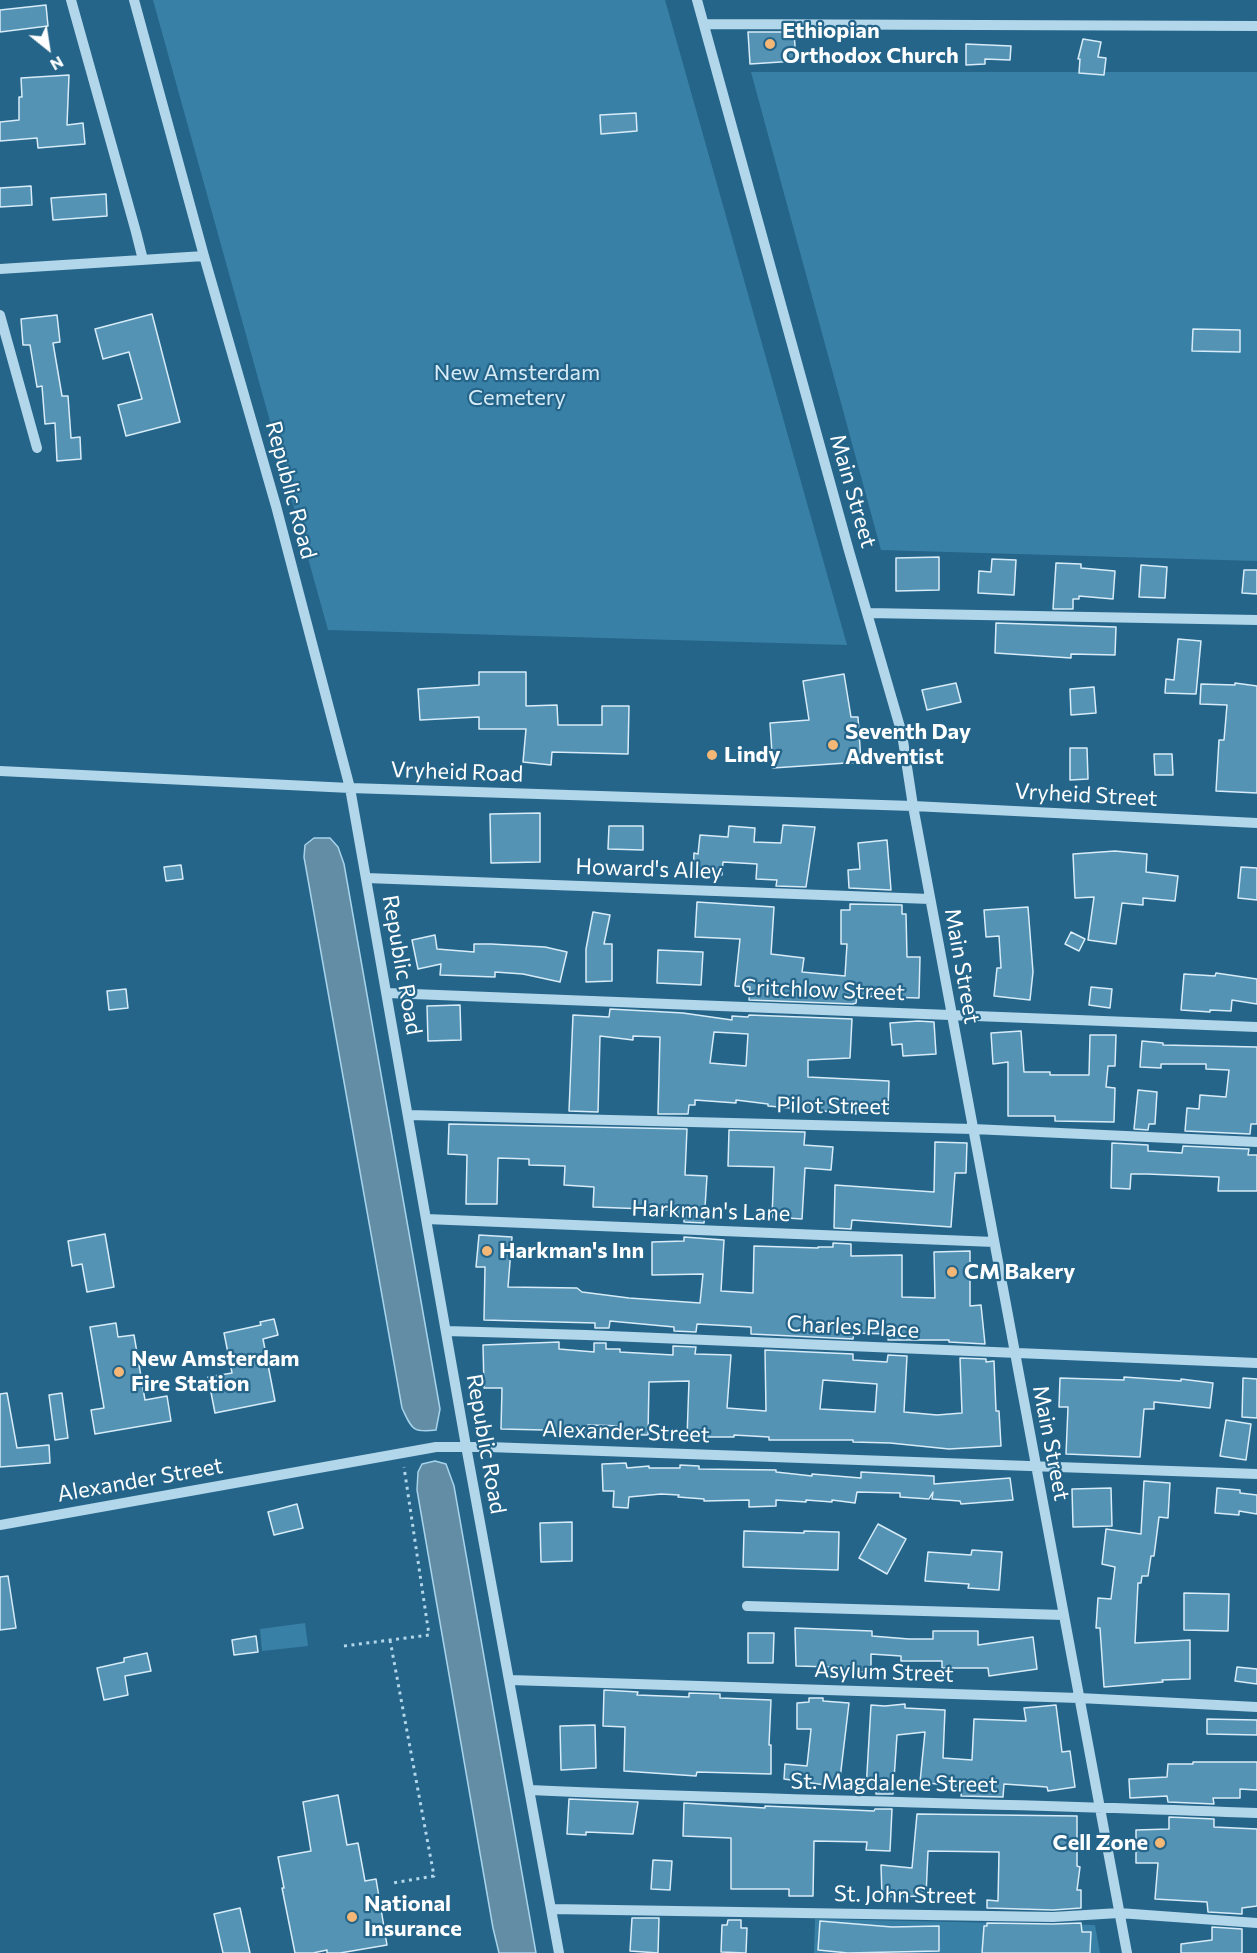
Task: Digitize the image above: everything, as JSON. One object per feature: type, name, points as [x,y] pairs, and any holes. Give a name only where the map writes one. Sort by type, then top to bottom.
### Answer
[{"type":"street","points":[[70,0],[142,260]]},
{"type":"street","name":"Republic Road","points":[[134,0],[276,506],[350,788],[466,1446],[559,1953]]},
{"type":"street","name":"Main Street","points":[[697,0],[902,734],[951,1014],[1127,1953]]},
{"type":"street","points":[[704,24],[1257,26]]},
{"type":"street","points":[[0,269],[204,256]]},
{"type":"street","points":[[0,315],[37,448]]},
{"type":"street","points":[[868,613],[1257,620]]},
{"type":"street","name":"Vryheid Road","points":[[0,771],[350,788],[913,806]]},
{"type":"street","name":"Vryheid Street","points":[[913,806],[1257,823]]},
{"type":"street","name":"Howard's Alley","points":[[366,878],[930,899]]},
{"type":"street","name":"Critchlow Street","points":[[387,993],[1257,1027]]},
{"type":"street","name":"Pilot Street","points":[[409,1115],[973,1129],[1257,1142]]},
{"type":"street","name":"Harkman's Lane","points":[[426,1219],[994,1242]]},
{"type":"street","name":"Charles Place","points":[[446,1331],[1257,1363]]},
{"type":"street","name":"Alexander Street","points":[[0,1525],[436,1447],[466,1446],[1257,1474]]},
{"type":"street","points":[[747,1606],[1064,1616]]},
{"type":"street","name":"Asylum Street","points":[[510,1680],[1078,1698],[1257,1707]]},
{"type":"street","name":"St. Magdalene Street","points":[[530,1790],[1257,1813]]},
{"type":"street","name":"St. John Street","points":[[551,1909],[1053,1917],[1119,1913],[1257,1923]]},
{"type":"path","points":[[344,1646],[429,1635],[402,1453]]},
{"type":"path","points":[[390,1640],[434,1876],[393,1882]]},
{"type":"green space","name":"New Amsterdam Cemetery","points":[[153,0],[665,0],[847,645],[328,630]]},
{"type":"green space","points":[[751,72],[1257,72],[1257,561],[881,550]]},
{"type":"green space","points":[[305,1623],[308,1646],[262,1651],[260,1629]]},
{"type":"green space","points":[[815,1919],[1095,1925],[1100,1953],[1090,1953],[1091,1932],[984,1926],[982,1953],[814,1953]]},
{"type":"shaded area","points":[[314,838],[330,838],[338,847],[344,864],[440,1409],[436,1430],[417,1430],[408,1421],[402,1408],[304,857],[305,845]]},
{"type":"shaded area","points":[[435,1461],[446,1464],[454,1486],[536,1953],[499,1953],[493,1928],[417,1490],[418,1472],[422,1464]]},
{"type":"building","points":[[46,5],[48,26],[0,32],[0,10]]},
{"type":"building","points":[[748,32],[794,32],[796,61],[750,64]]},
{"type":"building","points":[[1083,39],[1101,42],[1098,57],[1106,58],[1104,75],[1079,73],[1080,59],[1078,59]]},
{"type":"building","points":[[966,44],[1011,46],[1010,60],[985,59],[985,64],[966,65]]},
{"type":"building","points":[[69,75],[67,125],[83,123],[85,144],[38,148],[37,138],[0,141],[0,122],[19,120],[19,97],[22,97],[21,78]]},
{"type":"building","points":[[636,113],[637,131],[601,134],[600,115]]},
{"type":"building","points":[[31,186],[32,205],[0,207],[0,188]]},
{"type":"building","points":[[106,194],[107,216],[53,220],[51,198]]},
{"type":"building","points":[[152,314],[180,422],[126,436],[118,405],[142,399],[129,352],[103,359],[95,329]]},
{"type":"building","points":[[57,315],[60,342],[53,343],[62,396],[68,396],[71,438],[80,437],[81,459],[57,461],[55,423],[45,424],[42,386],[37,387],[30,345],[23,345],[21,319]]},
{"type":"building","points":[[1193,329],[1240,330],[1240,352],[1192,351]]},
{"type":"building","points":[[939,557],[939,590],[896,591],[896,558]]},
{"type":"building","points":[[992,559],[1016,560],[1014,595],[978,593],[979,571],[991,572]]},
{"type":"building","points":[[1056,563],[1081,564],[1081,568],[1115,571],[1113,599],[1079,596],[1079,599],[1073,599],[1073,609],[1053,609]]},
{"type":"building","points":[[1141,565],[1167,567],[1165,598],[1139,597]]},
{"type":"building","points":[[1244,570],[1257,570],[1257,594],[1242,593]]},
{"type":"building","points":[[996,623],[1116,627],[1115,655],[1071,654],[1071,658],[995,653]]},
{"type":"building","points":[[1178,639],[1201,641],[1196,694],[1165,693],[1166,679],[1174,680]]},
{"type":"building","points":[[479,672],[526,672],[526,706],[557,705],[558,725],[602,725],[602,706],[629,706],[628,754],[552,752],[551,765],[523,762],[526,729],[479,729],[479,717],[420,720],[418,689],[479,685]]},
{"type":"building","points":[[844,674],[851,717],[858,717],[861,762],[773,768],[770,723],[809,720],[803,681]]},
{"type":"building","points":[[956,683],[961,702],[927,710],[922,690]]},
{"type":"building","points":[[1235,683],[1257,686],[1257,793],[1216,791],[1219,740],[1224,740],[1227,705],[1200,704],[1201,684],[1235,685]]},
{"type":"building","points":[[1094,687],[1096,713],[1071,715],[1070,689]]},
{"type":"building","points":[[1070,748],[1087,748],[1088,779],[1070,780]]},
{"type":"building","points":[[1154,754],[1172,754],[1173,775],[1155,775]]},
{"type":"building","points":[[540,813],[540,862],[491,863],[490,814]]},
{"type":"building","points":[[783,825],[815,827],[806,887],[776,886],[777,880],[756,879],[757,864],[723,862],[722,875],[693,873],[694,853],[698,854],[700,835],[728,837],[729,826],[755,828],[754,842],[781,843]]},
{"type":"building","points":[[609,826],[643,826],[643,850],[608,849]]},
{"type":"building","points":[[887,840],[891,890],[849,888],[848,870],[860,869],[858,843]]},
{"type":"building","points":[[1115,851],[1147,854],[1146,872],[1178,876],[1175,901],[1143,898],[1143,905],[1122,903],[1116,944],[1088,940],[1094,897],[1075,898],[1073,854]]},
{"type":"building","points":[[181,865],[183,879],[166,881],[164,867]]},
{"type":"building","points":[[1241,867],[1257,868],[1257,900],[1238,898]]},
{"type":"building","points":[[697,902],[774,907],[771,954],[804,958],[802,972],[845,976],[847,944],[841,944],[841,910],[850,910],[850,904],[902,905],[902,914],[906,914],[907,957],[920,957],[919,998],[857,996],[856,1003],[853,1004],[749,1000],[750,987],[735,986],[740,939],[695,937]]},
{"type":"building","points":[[1028,907],[1033,972],[1030,1000],[994,996],[997,968],[1001,968],[999,936],[986,937],[984,910]]},
{"type":"building","points":[[593,912],[610,915],[604,944],[612,944],[612,981],[586,982],[586,949]]},
{"type":"building","points":[[1071,932],[1085,939],[1079,951],[1065,944]]},
{"type":"building","points":[[435,935],[437,949],[474,952],[474,944],[491,944],[545,947],[567,952],[560,982],[523,974],[495,972],[495,977],[440,975],[441,964],[418,969],[412,940]]},
{"type":"building","points":[[658,950],[703,952],[701,985],[657,983]]},
{"type":"building","points":[[1216,973],[1257,979],[1257,1004],[1232,1000],[1231,1011],[1181,1010],[1184,974],[1215,976]]},
{"type":"building","points":[[1091,987],[1112,989],[1110,1008],[1089,1005]]},
{"type":"building","points":[[126,989],[128,1008],[109,1010],[107,991]]},
{"type":"building","points":[[460,1005],[461,1040],[428,1041],[427,1006]]},
{"type":"building","points":[[610,1009],[683,1013],[732,1020],[732,1016],[748,1017],[749,1015],[852,1019],[850,1058],[808,1060],[808,1077],[889,1081],[888,1109],[856,1107],[856,1114],[768,1106],[768,1104],[736,1100],[736,1103],[695,1100],[695,1105],[689,1105],[688,1114],[658,1114],[660,1037],[633,1036],[633,1040],[600,1036],[598,1112],[569,1111],[573,1015],[609,1017]],"holes":[[[714,1032],[748,1034],[746,1066],[710,1063]]]},
{"type":"building","points":[[934,1022],[936,1054],[903,1056],[902,1044],[892,1045],[890,1023]]},
{"type":"building","points":[[1021,1031],[1024,1072],[1050,1072],[1050,1075],[1089,1075],[1090,1035],[1116,1035],[1115,1066],[1108,1066],[1106,1087],[1115,1088],[1114,1122],[1055,1121],[1055,1116],[1008,1116],[1008,1062],[993,1064],[991,1033]]},
{"type":"building","points":[[1142,1041],[1163,1043],[1163,1045],[1257,1047],[1257,1124],[1251,1124],[1250,1134],[1185,1131],[1187,1108],[1199,1109],[1200,1095],[1226,1097],[1229,1070],[1206,1069],[1206,1064],[1161,1064],[1161,1068],[1140,1067]]},
{"type":"building","points":[[1138,1090],[1157,1092],[1155,1124],[1149,1124],[1148,1130],[1134,1129]]},
{"type":"building","points":[[449,1124],[687,1129],[685,1175],[707,1176],[704,1223],[684,1222],[684,1215],[674,1214],[674,1210],[593,1207],[594,1187],[564,1185],[565,1166],[529,1165],[529,1159],[498,1158],[497,1204],[466,1204],[467,1155],[448,1154]]},
{"type":"building","points":[[729,1130],[805,1132],[804,1145],[833,1147],[831,1170],[805,1168],[802,1219],[772,1217],[774,1167],[728,1166]]},
{"type":"building","points":[[935,1142],[967,1143],[966,1173],[955,1173],[951,1227],[852,1220],[851,1229],[834,1228],[835,1185],[934,1192]]},
{"type":"building","points":[[1112,1143],[1148,1145],[1148,1151],[1182,1153],[1183,1146],[1249,1149],[1248,1155],[1257,1155],[1257,1191],[1218,1191],[1219,1177],[1147,1174],[1131,1174],[1130,1189],[1111,1188]]},
{"type":"building","points":[[105,1234],[114,1287],[87,1292],[82,1264],[72,1266],[68,1241]]},
{"type":"building","points":[[479,1235],[512,1237],[508,1287],[577,1288],[582,1292],[629,1298],[700,1303],[703,1274],[652,1275],[652,1242],[684,1241],[684,1237],[724,1240],[721,1291],[753,1293],[754,1246],[818,1248],[833,1247],[833,1243],[851,1244],[851,1256],[902,1255],[902,1297],[935,1298],[934,1252],[970,1251],[970,1306],[981,1305],[985,1344],[949,1342],[949,1340],[888,1340],[889,1334],[854,1333],[853,1339],[751,1334],[751,1327],[697,1324],[696,1332],[674,1331],[674,1327],[610,1321],[609,1328],[595,1328],[595,1323],[484,1320],[485,1267],[476,1267]]},
{"type":"building","points":[[274,1319],[278,1335],[263,1339],[275,1401],[215,1413],[208,1377],[232,1373],[224,1333],[261,1325],[260,1322]]},
{"type":"building","name":"New Amsterdam Fire Station","points":[[116,1323],[118,1337],[134,1335],[145,1400],[167,1396],[171,1421],[95,1434],[91,1410],[104,1408],[90,1327]]},
{"type":"building","points":[[559,1342],[559,1349],[594,1352],[594,1343],[606,1343],[606,1349],[620,1349],[620,1352],[673,1355],[673,1346],[696,1347],[695,1354],[731,1355],[727,1408],[766,1411],[765,1350],[853,1354],[853,1360],[887,1362],[888,1355],[907,1356],[904,1412],[937,1415],[962,1413],[960,1358],[986,1359],[986,1362],[994,1361],[996,1411],[999,1411],[1001,1446],[949,1449],[853,1442],[853,1440],[769,1440],[769,1437],[734,1435],[734,1437],[687,1437],[689,1381],[649,1382],[648,1435],[623,1435],[623,1426],[588,1425],[588,1434],[544,1434],[544,1430],[501,1429],[502,1388],[484,1388],[483,1345]],"holes":[[[823,1380],[877,1384],[875,1412],[820,1409]]]},
{"type":"building","points":[[1124,1377],[1181,1381],[1181,1379],[1213,1383],[1210,1408],[1154,1402],[1154,1409],[1144,1409],[1140,1457],[1066,1454],[1068,1407],[1059,1407],[1060,1378],[1124,1380]]},
{"type":"building","points":[[1243,1378],[1257,1379],[1257,1418],[1242,1417]]},
{"type":"building","points":[[7,1393],[17,1448],[49,1445],[50,1463],[0,1467],[0,1394]]},
{"type":"building","points":[[62,1393],[68,1438],[55,1440],[49,1395]]},
{"type":"building","points":[[1226,1420],[1251,1424],[1246,1460],[1220,1456]]},
{"type":"building","points":[[626,1463],[627,1468],[649,1466],[649,1468],[680,1468],[680,1465],[699,1466],[699,1469],[776,1470],[776,1472],[812,1476],[812,1474],[861,1478],[861,1472],[934,1476],[934,1484],[1010,1478],[1013,1500],[961,1504],[960,1501],[932,1499],[933,1492],[929,1499],[900,1497],[900,1493],[857,1492],[855,1503],[832,1500],[832,1502],[806,1500],[806,1502],[776,1500],[776,1506],[749,1507],[749,1500],[704,1501],[704,1499],[661,1494],[629,1497],[628,1508],[613,1507],[614,1491],[603,1491],[602,1464]]},
{"type":"building","points":[[1144,1481],[1170,1483],[1168,1518],[1159,1517],[1154,1556],[1151,1556],[1148,1576],[1142,1576],[1141,1583],[1138,1583],[1135,1643],[1190,1640],[1190,1679],[1104,1687],[1100,1628],[1096,1628],[1098,1598],[1111,1599],[1115,1567],[1102,1564],[1106,1529],[1141,1534]]},
{"type":"building","points":[[1111,1488],[1112,1526],[1073,1527],[1072,1489]]},
{"type":"building","points":[[1217,1488],[1240,1490],[1240,1493],[1257,1495],[1257,1514],[1239,1511],[1239,1515],[1215,1513]]},
{"type":"building","points":[[297,1504],[303,1528],[274,1535],[268,1512]]},
{"type":"building","points":[[572,1522],[572,1561],[541,1562],[540,1523]]},
{"type":"building","points":[[878,1524],[906,1539],[887,1574],[859,1558]]},
{"type":"building","points":[[744,1531],[839,1532],[838,1570],[743,1567]]},
{"type":"building","points":[[972,1550],[1002,1552],[999,1590],[968,1588],[969,1584],[925,1581],[928,1552],[971,1555]]},
{"type":"building","points":[[8,1576],[16,1628],[0,1630],[0,1577]]},
{"type":"building","points":[[1184,1593],[1229,1594],[1228,1631],[1184,1630]]},
{"type":"building","points":[[795,1628],[872,1631],[872,1636],[909,1639],[933,1639],[933,1631],[978,1631],[978,1645],[1033,1637],[1037,1669],[989,1676],[988,1668],[942,1668],[942,1661],[901,1661],[901,1656],[871,1654],[871,1672],[834,1671],[834,1667],[796,1666]]},
{"type":"building","points":[[748,1633],[774,1633],[773,1663],[748,1663]]},
{"type":"building","points":[[256,1636],[258,1652],[234,1655],[232,1640]]},
{"type":"building","points":[[147,1653],[151,1671],[125,1676],[128,1695],[104,1700],[97,1668],[124,1662],[124,1658]]},
{"type":"building","points":[[1237,1667],[1257,1669],[1257,1684],[1235,1681]]},
{"type":"building","points":[[604,1690],[638,1692],[637,1695],[689,1697],[689,1693],[720,1694],[720,1698],[771,1700],[769,1745],[771,1745],[771,1774],[697,1772],[696,1776],[624,1771],[625,1727],[603,1726]]},
{"type":"building","points":[[809,1698],[849,1703],[839,1787],[784,1779],[785,1764],[807,1766],[811,1729],[797,1729],[797,1703],[809,1702]]},
{"type":"building","points":[[905,1704],[905,1708],[945,1710],[943,1758],[972,1760],[974,1719],[1026,1721],[1024,1708],[1056,1705],[1062,1752],[1070,1751],[1075,1787],[1048,1791],[1047,1787],[1004,1784],[1003,1797],[961,1796],[962,1787],[920,1782],[925,1732],[897,1735],[893,1794],[876,1794],[876,1791],[866,1790],[871,1705]]},
{"type":"building","points":[[1207,1719],[1257,1720],[1257,1735],[1207,1734]]},
{"type":"building","points":[[595,1725],[596,1768],[561,1770],[560,1726]]},
{"type":"building","points":[[1193,1762],[1257,1762],[1257,1790],[1240,1789],[1240,1798],[1213,1798],[1214,1804],[1168,1802],[1167,1796],[1130,1798],[1129,1779],[1167,1777],[1168,1764],[1193,1764]]},
{"type":"building","points":[[338,1795],[347,1845],[358,1843],[365,1881],[376,1879],[387,1945],[340,1953],[327,1953],[327,1950],[295,1953],[278,1857],[311,1851],[303,1802]]},
{"type":"building","points":[[569,1799],[638,1802],[633,1834],[586,1832],[586,1835],[567,1834]]},
{"type":"building","points":[[684,1803],[765,1808],[765,1806],[874,1811],[875,1809],[892,1809],[890,1851],[866,1850],[867,1842],[814,1841],[813,1896],[789,1896],[789,1889],[731,1889],[731,1838],[683,1836]]},
{"type":"building","points":[[917,1814],[1077,1816],[1077,1866],[1080,1867],[1077,1890],[1081,1890],[1081,1908],[1053,1910],[987,1908],[987,1900],[998,1901],[999,1852],[928,1851],[926,1896],[882,1897],[881,1865],[912,1868]]},
{"type":"building","points":[[1169,1817],[1214,1819],[1214,1827],[1257,1829],[1257,1906],[1242,1908],[1242,1914],[1208,1912],[1207,1902],[1155,1899],[1158,1863],[1136,1863],[1136,1830],[1169,1829]]},
{"type":"building","points":[[653,1860],[672,1861],[670,1890],[651,1889]]},
{"type":"building","points":[[240,1908],[250,1953],[223,1953],[214,1914]]},
{"type":"building","points":[[632,1918],[659,1918],[658,1953],[630,1951]]},
{"type":"building","points":[[728,1920],[741,1920],[741,1928],[747,1928],[746,1953],[721,1952],[722,1925],[727,1925]]},
{"type":"building","points":[[820,1921],[892,1927],[939,1926],[939,1951],[848,1953],[818,1950]]},
{"type":"building","points":[[987,1923],[1081,1923],[1082,1932],[1091,1932],[1090,1953],[982,1953],[984,1926],[987,1926]]},
{"type":"building","points":[[1212,1927],[1242,1929],[1242,1953],[1181,1953],[1181,1944],[1212,1940]]},
{"type":"place","name":"Ethiopian Orthodox Church","points":[[770,44]]},
{"type":"place","name":"Seventh Day Adventist","points":[[833,745]]},
{"type":"place","name":"Lindy","points":[[712,755]]},
{"type":"place","name":"Harkman's Inn","points":[[487,1251]]},
{"type":"place","name":"CM Bakery","points":[[952,1272]]},
{"type":"place","name":"New Amsterdam Fire Station","points":[[119,1372]]},
{"type":"place","name":"Cell Zone","points":[[1160,1843]]},
{"type":"place","name":"National Insurance","points":[[352,1917]]}]
